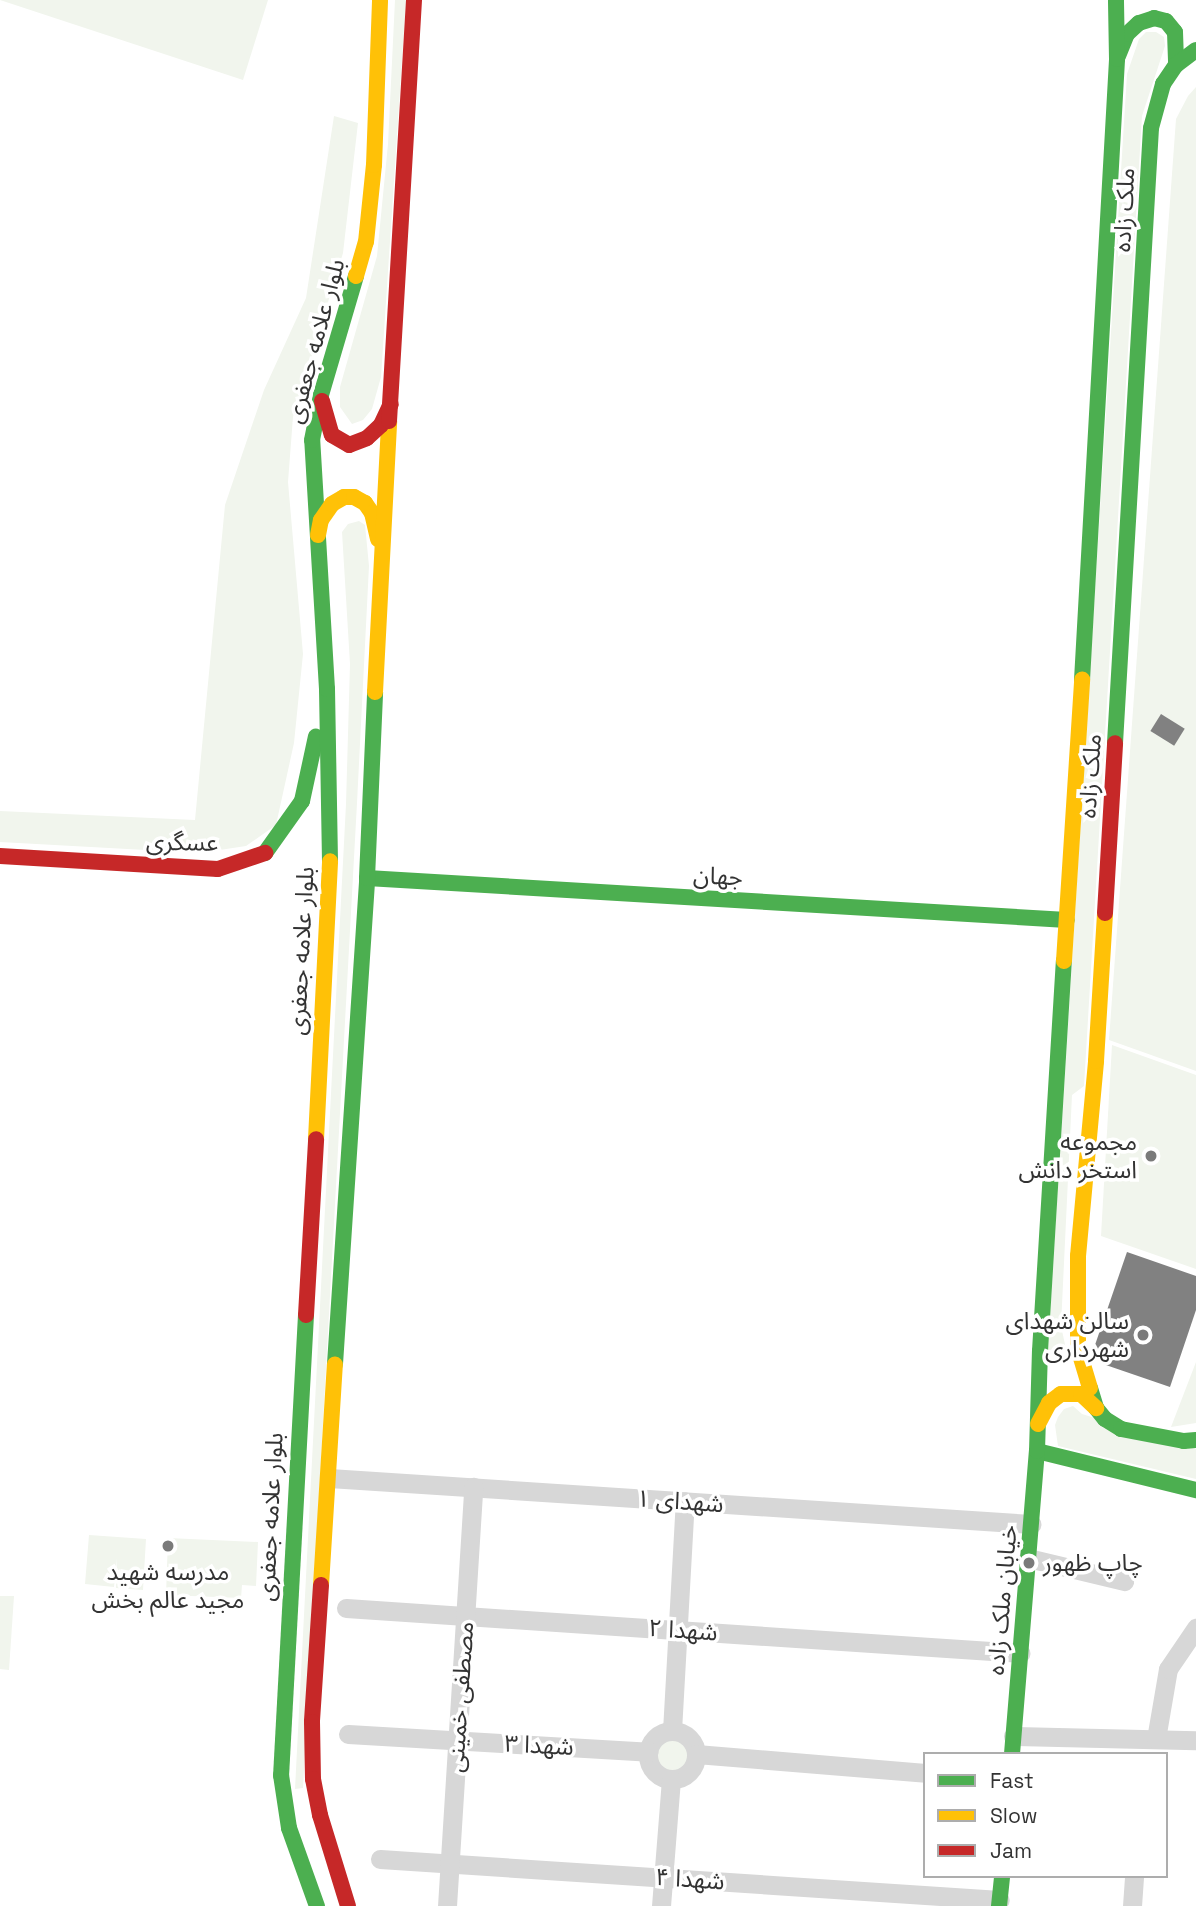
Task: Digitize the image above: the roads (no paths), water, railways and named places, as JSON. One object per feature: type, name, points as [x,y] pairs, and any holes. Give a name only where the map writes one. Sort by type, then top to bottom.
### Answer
[{"type":"main road","name":"بلوار علامه جعفری","points":[[317,1906],[289,1828],[281,1775],[330,877],[327,688],[312,440],[321,395],[366,242],[374,165],[380,0]]},
{"type":"main road","points":[[348,1906],[320,1815],[313,1779],[312,1723],[367,878],[381,548],[414,0]]},
{"type":"main road","name":"ملک زاده","points":[[1037,1451],[1040,1351],[1117,59],[1116,0]]},
{"type":"main road","points":[[1117,59],[1127,34],[1139,23],[1154,18],[1166,21],[1175,32],[1176,65]]},
{"type":"main road","name":"ملک زاده","points":[[1096,1408],[1068,1355],[1097,1048],[1151,128],[1163,84],[1176,65],[1196,50]]},
{"type":"main road","points":[[321,395],[325,419],[332,435],[349,445],[367,438],[381,425],[391,402]]},
{"type":"main road","points":[[317,539],[321,520],[332,504],[344,497],[354,497],[365,503],[372,513],[381,548]]},
{"type":"main road","name":"عسگری","points":[[0,856],[218,869],[264,854],[302,801],[327,688]]},
{"type":"main road","name":"جهان","points":[[367,878],[1067,920]]},
{"type":"main road","points":[[1040,1351],[1068,1355]]},
{"type":"main road","points":[[1038,1424],[1049,1403],[1061,1394],[1081,1394],[1105,1419],[1121,1429],[1184,1441],[1196,1440]]},
{"type":"main road","points":[[1037,1451],[1196,1490]]},
{"type":"main road","name":"خیابان ملک زاده","points":[[1013,1745],[1037,1451]]},
{"type":"main road","points":[[1000,1903],[1002,1878]]},
{"type":"street","name":"شهدای ۱","points":[[329,1478],[1031,1524]]},
{"type":"street","name":"مصطفی خمینی","points":[[447,1906],[473,1487]]},
{"type":"street","points":[[672,1731],[685,1501]]},
{"type":"street","points":[[1028,1558],[1124,1581]]},
{"type":"street","name":"شهدا ۲","points":[[346,1608],[1020,1653]]},
{"type":"street","points":[[1143,1744],[1168,1669],[1196,1628]]},
{"type":"street","points":[[672,1731],[690,1739],[696,1754],[692,1769],[686,1775],[671,1779],[656,1774],[651,1768],[648,1752],[655,1738],[672,1731]]},
{"type":"street","name":"شهدا ۳","points":[[348,1734],[648,1752]]},
{"type":"street","points":[[1013,1745],[1143,1744],[1196,1740]]},
{"type":"street","points":[[696,1754],[923,1773]]},
{"type":"street","points":[[662,1906],[671,1779]]},
{"type":"street","name":"شهدا ۴","points":[[380,1859],[1000,1903]]},
{"type":"street","points":[[1132,1906],[1134,1878]]},
{"type":"place","name":"مجموعه استخر دانش","points":[[1151,1156]]},
{"type":"place","name":"سالن شهدای شهرداری","points":[[1143,1335]]},
{"type":"place","name":"مدرسه شهید مجید عالم بخش","points":[[168,1546]]},
{"type":"place","name":"چاپ ظهور","points":[[1029,1563]]}]
